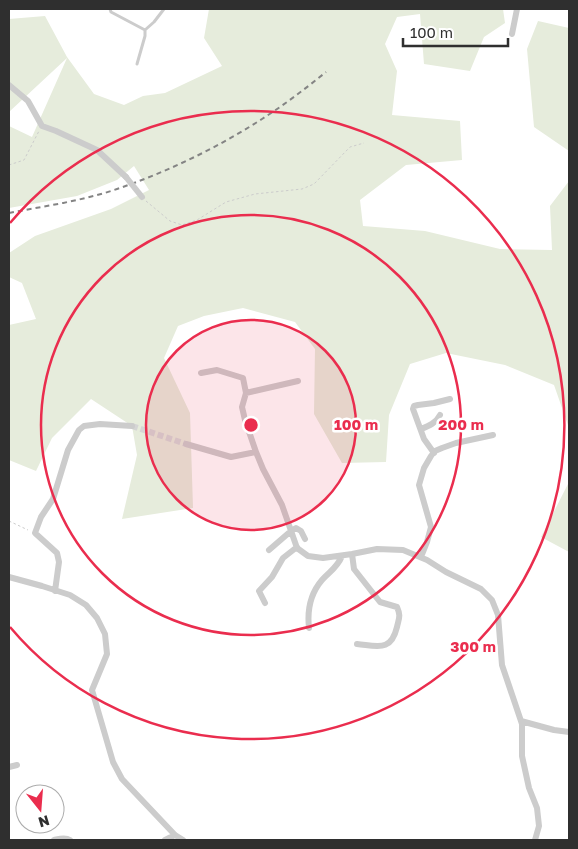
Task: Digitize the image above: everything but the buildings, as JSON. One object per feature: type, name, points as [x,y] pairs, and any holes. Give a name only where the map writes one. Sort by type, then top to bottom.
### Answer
[{"type":"street","points":[[512,34],[516,9]]},
{"type":"street","points":[[9,85],[28,100],[42,126],[97,150],[126,177],[142,197]]},
{"type":"street","points":[[201,373],[217,370],[243,378],[246,393],[242,407],[256,452],[282,505],[297,547],[308,556],[323,558],[377,550],[403,550],[421,557],[481,589],[492,600],[498,615],[502,665],[521,721],[522,756],[529,788],[537,808],[539,826],[535,840]]},
{"type":"street","points":[[246,393],[298,381]]},
{"type":"street","points":[[434,453],[424,440],[413,409],[414,406],[450,399]]},
{"type":"street","points":[[421,429],[432,425],[440,415]]},
{"type":"street","points":[[55,591],[59,562],[57,553],[35,533],[41,518],[53,499],[68,450],[79,430],[84,426],[100,424],[132,426]]},
{"type":"street","points":[[421,557],[431,527],[419,485],[424,468],[434,453],[442,448],[493,435]]},
{"type":"street","points":[[186,444],[231,457],[256,452]]},
{"type":"street","points":[[269,550],[296,528],[301,531],[305,539]]},
{"type":"street","points":[[265,603],[259,591],[272,577],[283,558],[297,547]]},
{"type":"street","points":[[352,554],[354,569],[380,602],[397,608],[400,614],[395,636],[390,644],[383,646],[357,644]]},
{"type":"street","points":[[309,628],[307,616],[312,593],[322,580],[338,565],[342,556]]},
{"type":"street","points":[[9,577],[70,595],[86,605],[97,618],[105,634],[107,654],[92,690],[113,762],[122,779],[175,835],[183,840]]},
{"type":"street","points":[[521,721],[569,732]]},
{"type":"street","points":[[9,767],[17,766]]},
{"type":"street","points":[[165,840],[175,835]]},
{"type":"street","points":[[54,840],[60,838],[70,840]]},
{"type":"lane","points":[[110,9],[111,12],[145,30]]},
{"type":"lane","points":[[137,64],[145,30],[164,9]]},
{"type":"path","points":[[9,165],[24,160],[42,126]]},
{"type":"path","points":[[142,197],[170,221],[182,225],[197,220],[226,202],[255,194],[302,189],[314,184],[350,147],[364,143]]},
{"type":"path","points":[[9,522],[35,533]]},
{"type":"green space","points":[[209,9],[503,9],[505,23],[484,37],[470,71],[424,64],[420,14],[397,17],[385,44],[397,71],[392,115],[460,121],[462,160],[406,165],[360,200],[363,226],[425,231],[500,249],[552,250],[550,206],[569,181],[569,428],[554,385],[505,365],[446,353],[410,364],[389,415],[386,462],[342,463],[314,414],[315,349],[295,322],[243,308],[204,316],[178,326],[164,358],[190,413],[193,508],[122,519],[137,455],[132,426],[91,399],[52,438],[36,471],[9,460],[9,325],[36,319],[22,283],[9,277],[9,253],[35,236],[111,209],[149,190],[134,166],[117,180],[77,196],[9,208],[9,126],[32,137],[67,58],[9,112],[9,19],[45,16],[67,57],[94,94],[124,105],[143,96],[165,93],[222,66],[204,38]]},
{"type":"green space","points":[[538,21],[569,28],[569,151],[534,127],[527,49]]},
{"type":"green space","points":[[569,482],[569,552],[541,537]]},
{"type":"tunnel","points":[[132,426],[186,444]]},
{"type":"railway","points":[[9,213],[90,197],[136,182],[173,167],[245,130],[270,114],[326,72]]}]
